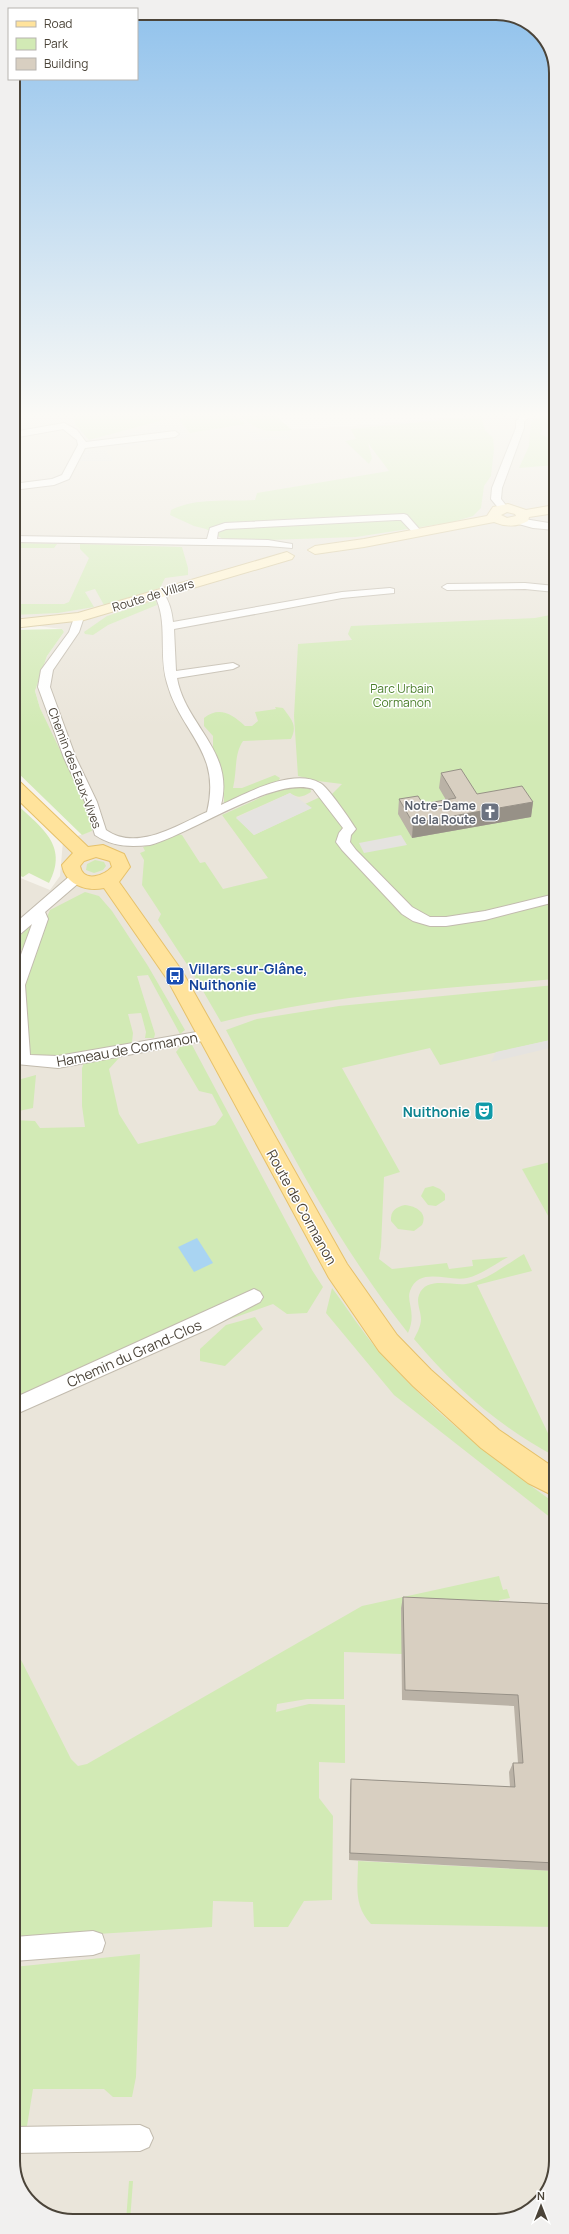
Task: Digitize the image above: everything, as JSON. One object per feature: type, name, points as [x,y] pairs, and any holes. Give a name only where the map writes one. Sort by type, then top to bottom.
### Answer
[{"type":"main road","points":[[288,551],[307,555],[418,533],[470,520]]},
{"type":"main road","name":"Route de Villars","points":[[20,622],[41,622],[79,617],[159,594],[288,551]]},
{"type":"main road","points":[[20,792],[84,853]]},
{"type":"main road","points":[[103,851],[118,858],[121,867],[118,872],[108,880],[89,882],[76,878],[72,873],[70,866],[73,861],[84,853],[103,851]]},
{"type":"main road","name":"Route de Cormanon","points":[[108,880],[175,976],[338,1271],[388,1343],[422,1378],[490,1439],[538,1474],[549,1480]]},
{"type":"street","points":[[212,542],[213,530],[225,526],[323,520]]},
{"type":"street","points":[[407,520],[418,533]]},
{"type":"street","points":[[530,520],[549,526]]},
{"type":"street","points":[[20,539],[268,543],[288,551]]},
{"type":"street","points":[[447,587],[525,586],[549,588]]},
{"type":"street","points":[[167,626],[183,625],[342,595],[390,591]]},
{"type":"street","points":[[159,594],[166,606],[172,675],[177,694],[206,745],[215,768],[219,784],[214,814]]},
{"type":"street","name":"Chemin des Eaux-Vives","points":[[79,617],[74,632],[47,670],[44,688],[70,758],[91,802],[100,832],[117,841],[129,843],[150,841],[283,783],[301,781],[311,783],[316,786],[350,829],[345,834],[343,842],[353,856],[416,917],[425,921],[440,923],[462,920],[549,899]]},
{"type":"street","points":[[172,675],[233,666]]},
{"type":"street","points":[[20,928],[76,878]]},
{"type":"street","name":"Hameau de Cormanon","points":[[20,978],[41,919],[38,911]]},
{"type":"street","name":"Hameau de Cormanon","points":[[20,1010],[23,1050],[20,1055]]},
{"type":"street","name":"Hameau de Cormanon","points":[[20,1060],[58,1062],[208,1035]]},
{"type":"street","name":"Chemin du Grand-Clos","points":[[20,1404],[202,1323],[254,1297]]},
{"type":"street","points":[[20,1949],[92,1943]]},
{"type":"street","points":[[20,2140],[140,2138]]},
{"type":"shaded area","points":[[20,520],[549,520],[549,2168],[543,2186],[521,2186],[521,2207],[506,2213],[69,2214],[53,2210],[38,2201],[27,2188],[21,2171],[20,878],[50,890],[60,876],[63,841],[92,831],[40,708],[35,691],[47,656],[64,632],[62,629],[20,624]]},
{"type":"shaded area","points":[[290,793],[312,808],[254,835],[236,818]]},
{"type":"shaded area","points":[[401,835],[407,845],[364,853],[359,843]]},
{"type":"shaded area","points":[[549,1040],[549,1048],[491,1062],[496,1052]]},
{"type":"green space","points":[[181,520],[459,520],[356,537],[268,540],[223,539],[206,529],[194,526]]},
{"type":"green space","points":[[20,543],[57,544],[54,548],[20,548]]},
{"type":"green space","points":[[80,544],[182,547],[188,568],[188,575],[165,578],[160,588],[104,605],[95,589],[85,592],[94,607],[58,613],[20,615],[20,604],[64,604],[69,602],[89,558],[80,549]]},
{"type":"green space","points":[[156,600],[157,605],[108,625],[93,635],[85,634],[84,632],[107,616]]},
{"type":"green space","name":"Parc Urbain Cormanon","points":[[549,615],[549,980],[345,999],[304,1005],[221,1022],[192,972],[158,920],[161,914],[142,885],[144,860],[140,853],[145,851],[143,847],[178,834],[182,835],[200,863],[205,862],[223,889],[268,878],[222,815],[284,787],[310,787],[311,792],[303,796],[298,797],[290,793],[236,817],[254,835],[311,808],[305,804],[318,798],[328,798],[342,784],[318,781],[298,776],[294,716],[298,644],[352,640],[348,634],[351,626],[535,618]]},
{"type":"green space","points":[[62,629],[64,632],[47,656],[35,691],[40,708],[88,809],[92,831],[82,835],[20,775],[20,630]]},
{"type":"green space","points":[[275,707],[283,708],[293,722],[294,730],[291,739],[243,741],[238,752],[233,788],[242,788],[275,775],[280,778],[278,782],[224,803],[224,782],[217,759],[213,753],[213,736],[204,726],[204,718],[215,712],[220,712],[230,715],[245,726],[252,726],[258,721],[255,712],[276,709]]},
{"type":"green space","points":[[20,807],[49,837],[54,847],[56,857],[55,869],[49,883],[29,873],[23,877],[20,876]]},
{"type":"green space","points":[[95,860],[104,862],[106,866],[103,870],[94,873],[86,870],[87,864]]},
{"type":"green space","points":[[85,892],[99,896],[112,911],[148,966],[185,1030],[180,1034],[148,975],[137,976],[155,1034],[154,1038],[145,1038],[146,1032],[141,1013],[128,1014],[133,1033],[132,1042],[126,1047],[67,1056],[32,1055],[29,1052],[22,986],[28,960],[50,910]]},
{"type":"green space","points":[[30,926],[33,927],[20,953],[20,936]]},
{"type":"green space","points":[[549,986],[549,1040],[440,1065],[430,1048],[342,1068],[400,1172],[384,1177],[381,1247],[379,1259],[392,1269],[447,1263],[449,1269],[473,1266],[472,1260],[508,1257],[472,1277],[459,1279],[427,1277],[414,1283],[409,1295],[412,1320],[408,1333],[381,1298],[332,1224],[288,1147],[226,1030],[257,1019],[339,1006]]},
{"type":"green space","points":[[192,1045],[312,1270],[323,1287],[307,1313],[287,1314],[273,1304],[230,1319],[215,1306],[114,1359],[20,1399],[20,1120],[35,1121],[40,1128],[85,1127],[82,1106],[82,1068],[84,1063],[119,1058],[109,1069],[119,1114],[138,1144],[215,1125],[223,1115],[212,1094],[199,1091],[176,1052],[180,1047]]},
{"type":"green space","points":[[36,1075],[33,1108],[20,1111],[20,1079]]},
{"type":"green space","points":[[549,1162],[549,1217],[522,1169]]},
{"type":"green space","points":[[433,1186],[440,1189],[445,1194],[445,1200],[436,1206],[428,1205],[421,1196],[425,1188]]},
{"type":"green space","points":[[405,1205],[417,1209],[422,1214],[422,1225],[414,1231],[398,1229],[391,1221],[394,1210]]},
{"type":"green space","points":[[524,1254],[532,1271],[477,1285],[549,1435],[549,1453],[497,1420],[479,1405],[445,1374],[414,1339],[421,1322],[418,1298],[422,1289],[433,1284],[440,1283],[466,1284],[496,1272]]},
{"type":"green space","points":[[332,1288],[377,1349],[418,1392],[485,1451],[549,1499],[549,1517],[394,1395],[326,1313]]},
{"type":"green space","points":[[255,1317],[263,1329],[225,1366],[200,1361],[200,1349],[226,1325]]},
{"type":"green space","points":[[499,1576],[503,1590],[507,1589],[510,1598],[499,1600],[500,1613],[402,1654],[344,1652],[344,1699],[307,1699],[277,1704],[276,1712],[309,1704],[345,1705],[345,1763],[319,1762],[319,1798],[333,1816],[332,1900],[304,1901],[288,1927],[254,1927],[253,1902],[213,1901],[212,1927],[97,1934],[20,1942],[20,1658],[71,1759],[78,1766],[87,1764],[362,1606]]},
{"type":"green space","points":[[358,1861],[549,1871],[549,1927],[371,1924],[361,1910],[357,1887]]},
{"type":"green space","points":[[140,1954],[136,2077],[132,2097],[113,2097],[104,2089],[33,2089],[27,2126],[20,2126],[20,1966]]},
{"type":"green space","points":[[129,2181],[133,2181],[131,2214],[127,2214]]},
{"type":"water","points":[[197,1238],[213,1263],[194,1272],[178,1247]]},
{"type":"building","points":[[461,769],[477,794],[522,786],[533,802],[413,823],[399,799],[418,796],[423,804],[456,798],[441,773]]},
{"type":"building","points":[[403,1597],[549,1604],[549,1863],[350,1853],[351,1779],[515,1787],[513,1763],[523,1763],[518,1695],[405,1690]]},
{"type":"place","name":"Notre-Dame de la Route","points":[[490,812]]},
{"type":"place","name":"Villars-sur-Glâne, Nuithonie","points":[[175,976]]},
{"type":"place","name":"Nuithonie","points":[[484,1111]]}]
